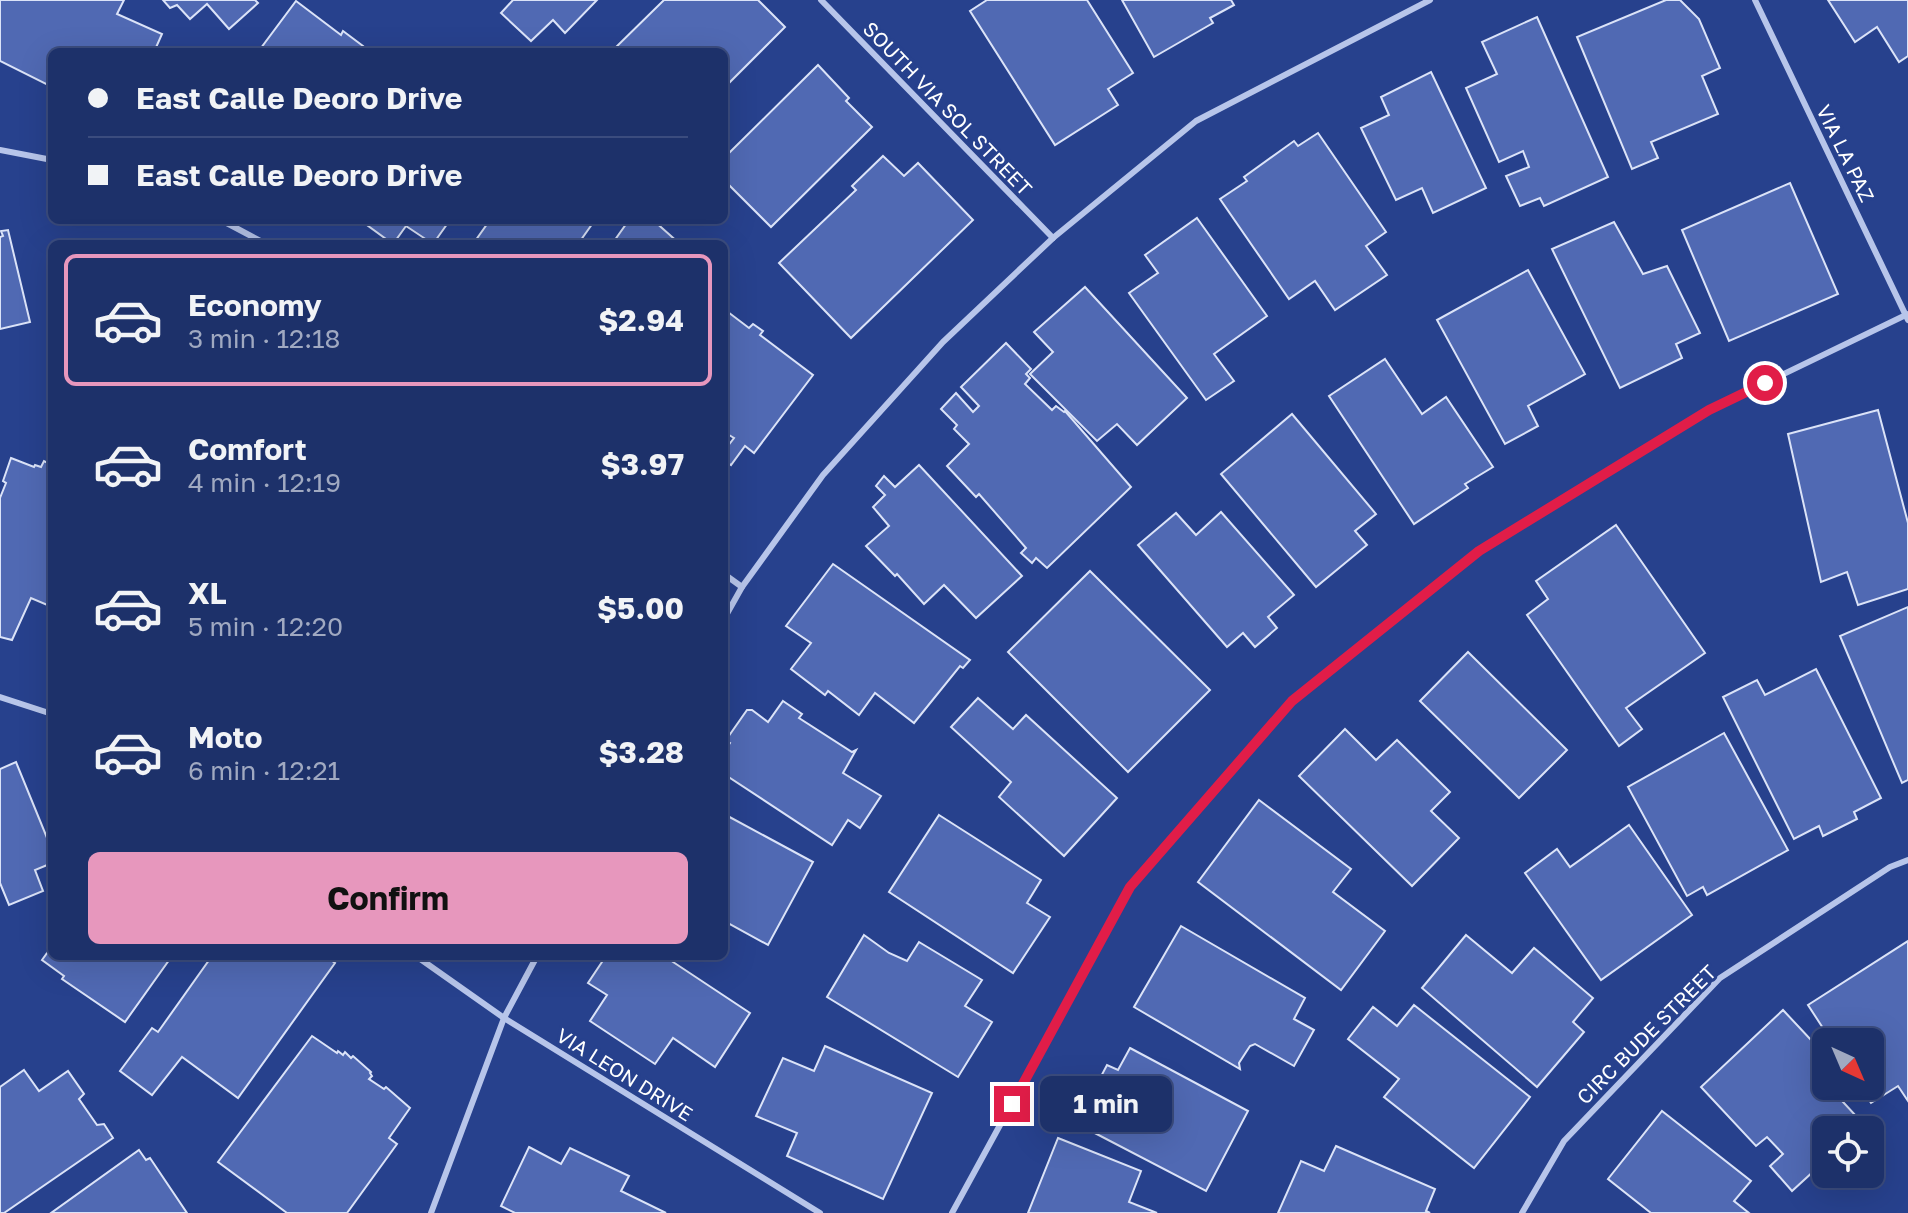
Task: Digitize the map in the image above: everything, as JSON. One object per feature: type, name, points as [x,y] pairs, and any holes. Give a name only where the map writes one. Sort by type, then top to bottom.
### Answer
[{"type":"lane","name":"SOUTH VIA SOL STREET","points":[[821,0],[1053,238]]},
{"type":"lane","points":[[728,612],[742,587],[823,475],[943,342],[1053,238],[1196,121],[1430,0]]},
{"type":"lane","name":"VIA LA PAZ","points":[[1755,0],[1907,316]]},
{"type":"lane","points":[[0,150],[48,159]]},
{"type":"lane","points":[[228,224],[258,240]]},
{"type":"lane","points":[[952,1213],[1130,887],[1292,701],[1479,551],[1709,410],[1907,316]]},
{"type":"lane","points":[[728,577],[742,587]]},
{"type":"lane","points":[[0,697],[48,713]]},
{"type":"lane","name":"CIRC BUDE STREET","points":[[1522,1213],[1564,1141],[1720,978],[1890,867],[1908,860]]},
{"type":"lane","name":"VIA LEON DRIVE","points":[[422,960],[504,1018],[820,1213]]},
{"type":"lane","points":[[431,1213],[504,1018],[535,960]]},
{"type":"building","points":[[0,0],[124,0],[117,14],[162,34],[156,48],[48,48],[48,85],[0,61]]},
{"type":"building","points":[[163,0],[255,0],[258,3],[229,29],[207,4],[190,19],[177,5],[170,8]]},
{"type":"building","points":[[513,0],[597,0],[565,33],[553,20],[531,41],[501,13]]},
{"type":"building","points":[[664,0],[758,0],[785,27],[728,84],[728,48],[615,48]]},
{"type":"building","points":[[987,0],[1087,0],[1133,73],[1108,89],[1118,105],[1055,145],[970,11]]},
{"type":"building","points":[[1122,0],[1231,0],[1234,5],[1210,18],[1213,23],[1154,57]]},
{"type":"building","points":[[1666,0],[1680,0],[1699,19],[1720,68],[1702,76],[1718,114],[1651,142],[1658,158],[1632,169],[1577,37]]},
{"type":"building","points":[[1828,0],[1908,0],[1908,56],[1899,62],[1877,27],[1855,42]]},
{"type":"building","points":[[296,1],[341,35],[343,31],[363,46],[362,48],[261,48]]},
{"type":"building","points":[[1537,17],[1608,177],[1544,206],[1540,198],[1520,206],[1506,176],[1529,167],[1523,151],[1499,162],[1466,88],[1497,74],[1482,42]]},
{"type":"building","points":[[818,65],[849,98],[846,101],[872,127],[771,227],[728,184],[728,154]]},
{"type":"building","points":[[1431,72],[1486,188],[1433,213],[1422,188],[1396,200],[1361,128],[1389,115],[1381,97]]},
{"type":"building","points":[[1318,133],[1386,232],[1366,246],[1387,275],[1335,310],[1315,281],[1289,299],[1220,199],[1247,181],[1244,177],[1294,141],[1298,146]]},
{"type":"building","points":[[883,156],[904,176],[918,163],[973,220],[851,338],[779,263],[856,190],[852,186]]},
{"type":"building","points":[[1790,183],[1838,294],[1729,341],[1682,230]]},
{"type":"building","points":[[1197,218],[1267,316],[1214,354],[1234,381],[1206,400],[1129,293],[1158,273],[1145,255]]},
{"type":"building","points":[[1614,222],[1643,274],[1667,266],[1700,333],[1676,344],[1682,358],[1620,388],[1552,249]]},
{"type":"building","points":[[366,224],[447,224],[436,240],[427,240],[406,226],[396,240],[388,240]]},
{"type":"building","points":[[487,224],[592,224],[581,240],[476,240]]},
{"type":"building","points":[[626,224],[658,224],[676,240],[615,240]]},
{"type":"building","points":[[8,230],[30,322],[0,329],[0,237],[3,236],[1,231]]},
{"type":"building","points":[[1528,270],[1585,374],[1528,406],[1538,426],[1505,444],[1437,320]]},
{"type":"building","points":[[1085,287],[1187,398],[1137,445],[1117,424],[1097,441],[1030,374],[1053,352],[1034,332]]},
{"type":"building","points":[[728,312],[749,328],[753,324],[763,331],[760,335],[813,375],[754,453],[745,446],[731,465],[728,463],[728,446],[734,438],[728,434]]},
{"type":"building","points":[[1006,343],[1031,369],[1026,374],[1030,378],[1025,384],[1052,410],[1056,406],[1065,411],[1131,487],[1047,568],[1036,558],[1032,563],[1021,553],[1026,548],[979,494],[976,497],[947,466],[969,444],[954,429],[957,425],[941,409],[956,393],[973,412],[979,406],[961,387]]},
{"type":"building","points":[[1385,359],[1422,414],[1446,397],[1493,467],[1465,484],[1468,488],[1414,524],[1329,396]]},
{"type":"building","points":[[1878,410],[1908,523],[1908,589],[1858,605],[1847,572],[1821,582],[1788,434]]},
{"type":"building","points":[[1292,414],[1376,514],[1355,531],[1367,545],[1316,587],[1221,474]]},
{"type":"building","points":[[11,458],[34,467],[41,467],[44,461],[48,463],[48,605],[31,598],[12,640],[0,637],[0,498],[6,483],[3,481]]},
{"type":"building","points":[[919,465],[1022,576],[976,618],[944,585],[924,604],[866,546],[889,526],[873,507],[885,495],[876,486],[884,476],[895,487]]},
{"type":"building","points":[[1221,512],[1294,595],[1268,617],[1277,628],[1255,647],[1243,633],[1227,647],[1138,545],[1176,513],[1196,535]]},
{"type":"building","points":[[1616,525],[1705,653],[1626,708],[1642,729],[1619,746],[1527,615],[1548,599],[1536,581]]},
{"type":"building","points":[[833,564],[970,660],[963,668],[960,666],[914,723],[875,693],[859,715],[828,691],[825,695],[791,669],[811,643],[786,626]]},
{"type":"building","points":[[1090,571],[1210,690],[1128,772],[1008,652]]},
{"type":"building","points":[[1908,607],[1908,780],[1902,783],[1840,636]]},
{"type":"building","points":[[1468,652],[1567,750],[1519,798],[1420,701]]},
{"type":"building","points":[[1816,669],[1881,798],[1854,812],[1857,819],[1823,836],[1819,826],[1794,839],[1723,697],[1757,680],[1765,695]]},
{"type":"building","points":[[978,698],[1013,729],[1026,715],[1117,798],[1064,856],[999,797],[1011,782],[951,727]]},
{"type":"building","points":[[783,701],[802,714],[799,718],[852,752],[856,750],[843,773],[881,796],[860,828],[848,820],[832,845],[728,777],[728,737],[747,710],[752,710],[768,722]]},
{"type":"building","points":[[1345,729],[1376,760],[1397,740],[1450,792],[1431,811],[1459,838],[1412,886],[1299,776]]},
{"type":"building","points":[[1724,733],[1788,850],[1707,895],[1703,887],[1687,896],[1628,787]]},
{"type":"building","points":[[16,762],[48,840],[48,865],[35,870],[43,891],[9,905],[0,883],[0,769]]},
{"type":"building","points":[[1259,800],[1351,869],[1333,892],[1385,931],[1341,990],[1198,882]]},
{"type":"building","points":[[939,815],[1041,880],[1027,903],[1050,917],[1013,973],[889,892]]},
{"type":"building","points":[[728,816],[813,862],[768,945],[728,923]]},
{"type":"building","points":[[1629,825],[1692,915],[1601,980],[1525,873],[1557,849],[1570,867]]},
{"type":"building","points":[[1181,926],[1305,998],[1294,1019],[1314,1030],[1294,1066],[1255,1044],[1250,1046],[1239,1063],[1240,1069],[1134,1007]]},
{"type":"building","points":[[864,935],[889,953],[907,961],[919,942],[982,980],[965,1006],[992,1022],[958,1077],[827,997]]},
{"type":"building","points":[[1466,935],[1512,973],[1534,948],[1593,998],[1573,1022],[1584,1032],[1537,1087],[1422,988]]},
{"type":"building","points":[[1908,941],[1908,1101],[1898,1086],[1884,1095],[1884,1028],[1823,1028],[1808,1005]]},
{"type":"building","points":[[48,952],[48,960],[169,960],[125,1022],[62,979],[64,976],[42,960]]},
{"type":"building","points":[[209,960],[331,960],[335,963],[238,1098],[182,1057],[152,1095],[120,1071],[152,1028],[158,1032]]},
{"type":"building","points":[[603,960],[670,960],[750,1013],[715,1067],[673,1038],[655,1064],[590,1021],[607,995],[588,983]]},
{"type":"building","points":[[1414,1005],[1530,1097],[1474,1168],[1384,1097],[1399,1079],[1348,1039],[1373,1007],[1397,1026]]},
{"type":"building","points":[[1783,1010],[1812,1041],[1812,1100],[1841,1100],[1856,1116],[1812,1116],[1812,1173],[1792,1191],[1770,1166],[1783,1154],[1767,1137],[1756,1146],[1701,1087]]},
{"type":"building","points":[[312,1036],[337,1053],[343,1055],[345,1052],[351,1058],[353,1056],[371,1072],[369,1079],[384,1089],[386,1087],[410,1108],[389,1138],[397,1144],[347,1213],[287,1213],[218,1162]]},
{"type":"building","points":[[825,1046],[932,1093],[883,1199],[787,1156],[797,1133],[756,1116],[783,1058],[814,1071]]},
{"type":"building","points":[[1130,1048],[1248,1111],[1206,1191],[1087,1129],[1099,1107],[1088,1101],[1107,1065],[1118,1070]]},
{"type":"building","points":[[24,1070],[39,1091],[68,1071],[84,1094],[79,1099],[97,1125],[104,1124],[113,1138],[0,1213],[0,1087]]},
{"type":"building","points":[[1662,1111],[1751,1181],[1734,1201],[1749,1213],[1651,1213],[1608,1179]]},
{"type":"building","points":[[1058,1138],[1141,1171],[1129,1202],[1157,1213],[1028,1213]]},
{"type":"building","points":[[1336,1146],[1435,1189],[1426,1211],[1430,1213],[1278,1213],[1301,1161],[1324,1171]]},
{"type":"building","points":[[529,1147],[561,1164],[570,1148],[629,1176],[621,1191],[666,1213],[515,1213],[501,1206]]},
{"type":"building","points":[[139,1150],[146,1160],[150,1158],[187,1213],[51,1213]]},
{"type":"route","points":[[1012,1104],[1130,887],[1292,701],[1479,551],[1709,410],[1765,383]]}]
